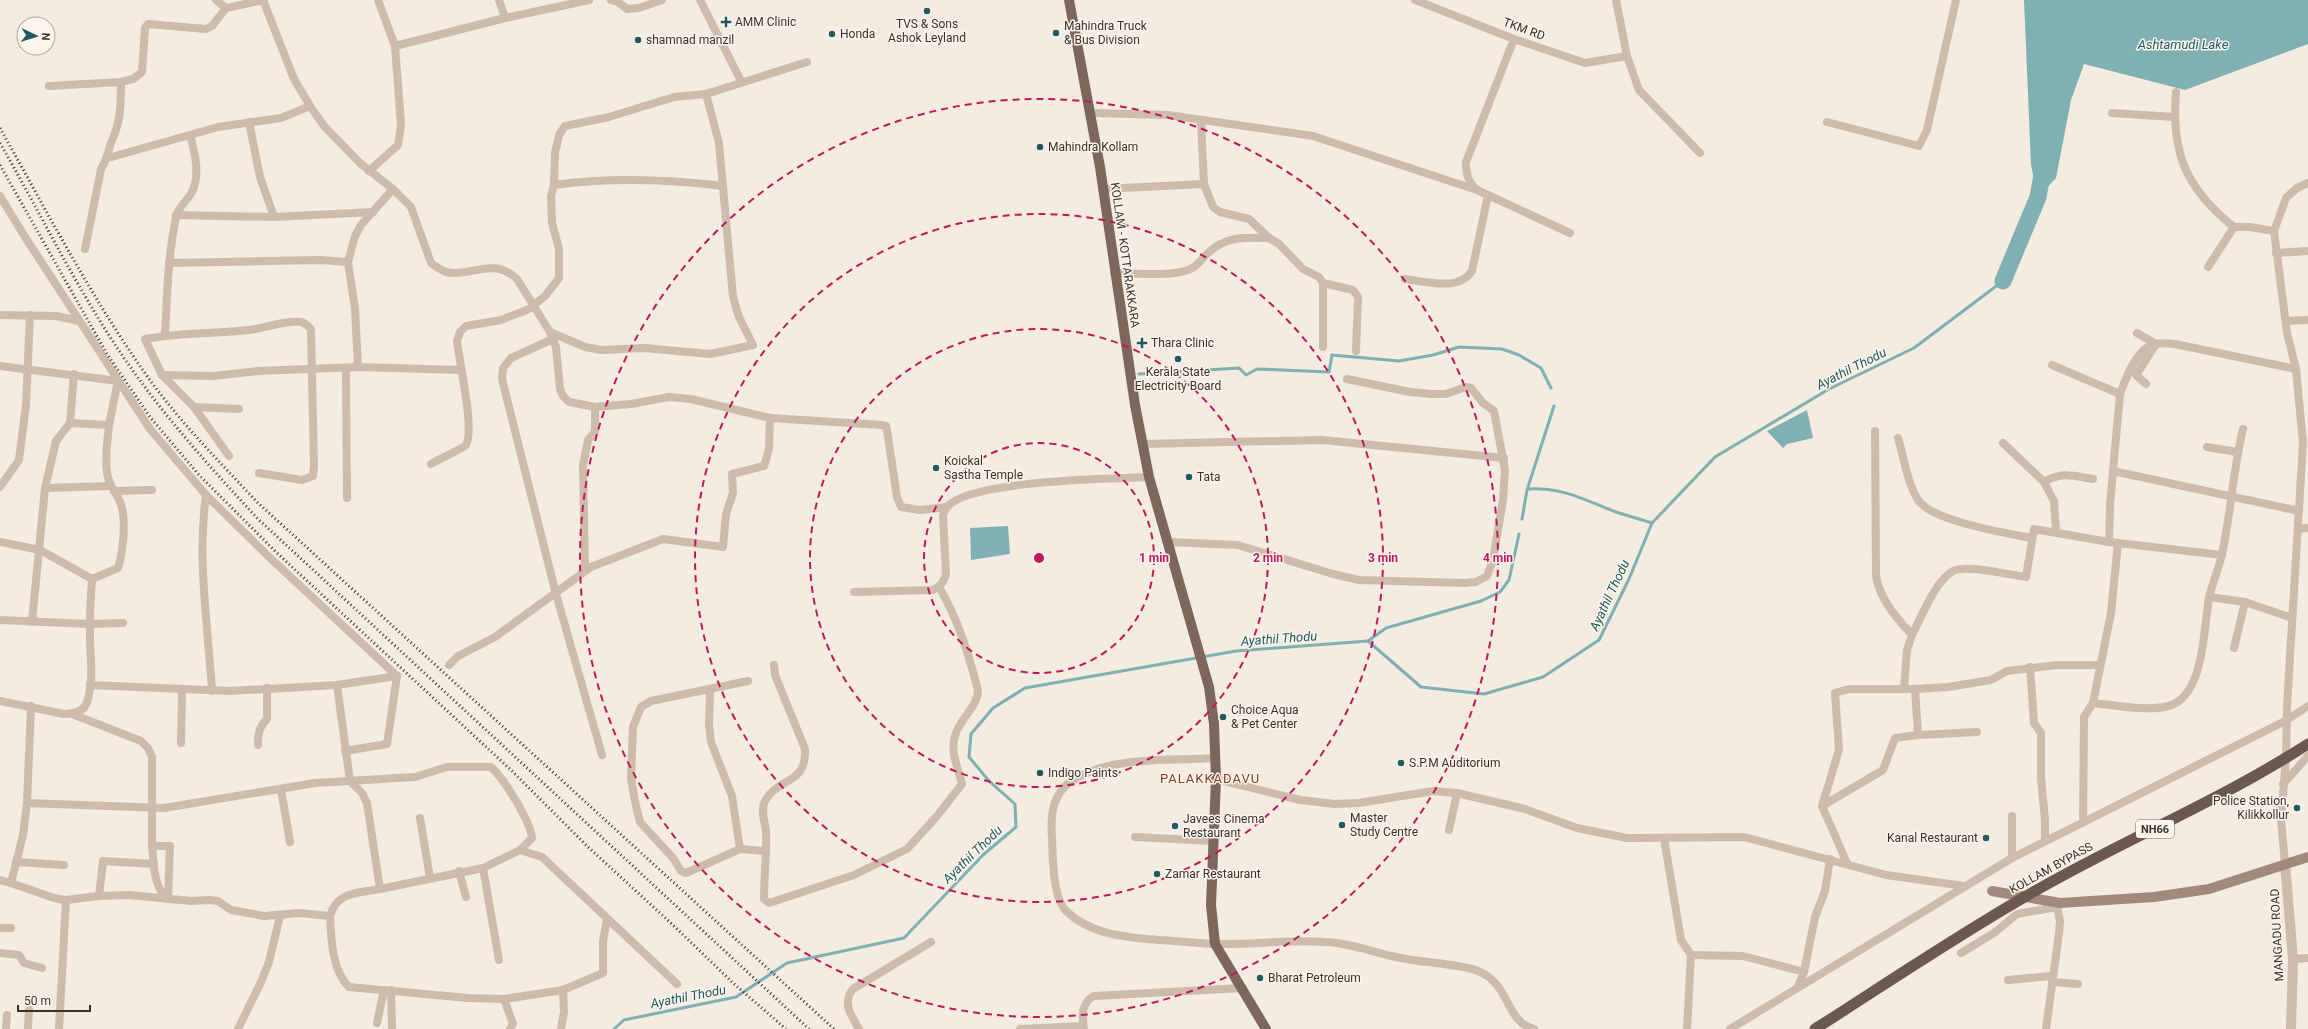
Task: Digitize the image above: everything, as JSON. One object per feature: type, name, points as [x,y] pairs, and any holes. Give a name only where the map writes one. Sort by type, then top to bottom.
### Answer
[{"type":"highway","name":"KOLLAM BYPASS","points":[[1815,1029],[2023,898],[2202,805],[2308,744]]},
{"type":"main road","name":"KOLLAM - KOTTARAKKARA","points":[[1069,0],[1090,113],[1114,273],[1149,477],[1209,687],[1214,724],[1215,758]]},
{"type":"main road","points":[[1215,758],[1216,779],[1211,905],[1215,944],[1243,988],[1266,1029]]},
{"type":"main road","points":[[1992,890],[2059,905],[2120,900],[2209,889],[2308,857]]},
{"type":"street","points":[[216,0],[226,8]]},
{"type":"street","points":[[49,86],[121,82],[133,79],[142,72],[145,28],[148,24],[206,29],[212,26],[226,8],[264,0],[294,79],[310,106],[335,138],[369,171],[392,189],[411,207],[431,263],[450,273],[492,267],[510,273],[517,279],[552,335],[556,348],[559,383],[562,396],[569,402],[595,407],[631,404],[669,397],[691,399],[770,418],[886,426],[897,497],[901,507],[920,510],[946,507],[962,498],[976,493],[1014,486],[1149,477]]},
{"type":"street","points":[[369,171],[394,149],[400,136],[401,114],[395,46],[378,0]]},
{"type":"street","points":[[499,0],[505,18]]},
{"type":"street","points":[[395,46],[505,18],[589,0]]},
{"type":"street","points":[[611,0],[618,2],[627,9],[639,8],[662,0]]},
{"type":"street","points":[[700,0],[741,81]]},
{"type":"street","name":"TKM RD","points":[[1415,0],[1514,39],[1585,63],[1627,56]]},
{"type":"street","points":[[1616,0],[1627,56],[1639,90],[1700,153]]},
{"type":"street","points":[[1827,122],[1920,146],[1927,130],[1956,0]]},
{"type":"street","points":[[1477,190],[1468,179],[1466,162],[1514,39]]},
{"type":"street","points":[[431,464],[446,454],[461,450],[466,445],[468,419],[457,340],[460,332],[466,326],[501,320],[529,310],[545,296],[559,278],[559,249],[552,223],[551,196],[554,186],[555,153],[559,135],[565,126],[609,117],[674,97],[706,94],[741,81],[806,62]]},
{"type":"street","points":[[85,249],[101,169],[108,158],[120,115],[121,82]]},
{"type":"street","points":[[2176,92],[2174,117],[2177,147],[2189,179],[2222,218],[2234,227],[2250,227],[2274,231]]},
{"type":"street","points":[[602,755],[556,594],[502,379],[503,368],[510,358],[552,335],[586,347],[601,350],[644,348],[710,354],[754,345],[739,317],[734,297],[719,143],[706,94]]},
{"type":"street","points":[[108,158],[190,135],[249,122],[280,118],[310,106]]},
{"type":"street","points":[[1090,113],[1168,115],[1313,136],[1477,190],[1570,233]]},
{"type":"street","points":[[2112,113],[2174,117]]},
{"type":"street","points":[[1200,120],[1204,184],[1213,207],[1220,212],[1249,219],[1269,238],[1279,244],[1303,269],[1319,277],[1323,283],[1323,347]]},
{"type":"street","points":[[249,122],[260,177],[274,217]]},
{"type":"street","points":[[165,335],[169,263],[176,216],[190,194],[194,184],[196,155],[190,135]]},
{"type":"street","points":[[554,186],[589,180],[635,178],[723,186]]},
{"type":"street","points":[[2285,864],[2281,819],[2286,758],[2292,618],[2299,511],[2305,454],[2296,369],[2286,321],[2274,231],[2286,198],[2297,188],[2308,183]]},
{"type":"street","points":[[1102,189],[1204,184]]},
{"type":"street","points":[[358,367],[355,309],[348,262],[355,236],[392,189]]},
{"type":"street","points":[[1405,279],[1446,283],[1461,281],[1468,278],[1472,271],[1488,195]]},
{"type":"street","points":[[0,196],[79,321],[150,429],[206,495],[268,556],[397,676]]},
{"type":"street","points":[[176,216],[274,217],[373,212]]},
{"type":"street","points":[[2208,267],[2234,227]]},
{"type":"street","points":[[1114,273],[1177,272],[1189,270],[1198,265],[1216,245],[1230,239],[1246,237],[1269,238]]},
{"type":"street","points":[[2276,253],[2308,251]]},
{"type":"street","points":[[169,263],[320,260],[348,262]]},
{"type":"street","points":[[1323,283],[1353,290],[1358,297],[1356,351]]},
{"type":"street","points":[[0,315],[56,316],[79,321]]},
{"type":"street","points":[[0,487],[19,460],[26,405],[26,369],[30,315]]},
{"type":"street","points":[[2286,321],[2308,320]]},
{"type":"street","points":[[229,456],[194,407],[162,375],[145,339],[165,335],[251,330],[302,322],[311,329],[313,370],[313,476],[302,480],[259,473]]},
{"type":"street","points":[[2137,334],[2156,344]]},
{"type":"street","points":[[2109,542],[2113,471],[2120,394],[2136,360],[2144,350],[2156,344],[2175,344],[2296,369]]},
{"type":"street","points":[[2146,384],[2136,375],[2156,344]]},
{"type":"street","points":[[2052,364],[2120,394]]},
{"type":"street","points":[[0,366],[74,374],[118,381]]},
{"type":"street","points":[[162,375],[213,376],[258,371],[358,367],[461,370]]},
{"type":"street","points":[[346,368],[347,498]]},
{"type":"street","points":[[32,622],[45,488],[56,441],[70,423],[74,374]]},
{"type":"street","points":[[1168,542],[1238,546],[1333,574],[1359,580],[1439,584],[1476,582],[1487,576],[1493,560],[1503,500],[1504,458],[1494,410],[1484,403],[1471,388],[1466,387],[1446,394],[1431,394],[1410,392],[1347,379]]},
{"type":"street","points":[[92,579],[118,568],[122,555],[121,503],[112,488],[107,471],[109,425],[118,381]]},
{"type":"street","points":[[194,407],[239,409]]},
{"type":"street","points":[[585,571],[583,465],[588,440],[594,432],[595,407]]},
{"type":"street","points":[[449,665],[458,656],[495,637],[556,594],[585,571],[625,552],[663,539],[723,547],[726,514],[733,493],[732,474],[764,466],[769,449],[770,418]]},
{"type":"street","points":[[70,423],[109,425]]},
{"type":"street","points":[[2093,703],[2154,708],[2169,706],[2179,701],[2194,680],[2200,660],[2209,597],[2222,554],[2237,452],[2243,429]]},
{"type":"street","points":[[1875,431],[1875,505],[1878,587],[1884,599],[1912,635]]},
{"type":"street","points":[[1898,438],[1910,479],[1919,502],[1932,512],[1947,518],[1995,531],[2031,538]]},
{"type":"street","points":[[1143,444],[1322,440],[1504,458]]},
{"type":"street","points":[[2003,443],[2044,482],[2054,501],[2056,532]]},
{"type":"street","points":[[2207,447],[2237,452]]},
{"type":"street","points":[[2113,471],[2231,495],[2299,511]]},
{"type":"street","points":[[2044,482],[2055,475],[2093,479]]},
{"type":"street","points":[[45,488],[112,488],[152,490]]},
{"type":"street","points":[[206,495],[202,527],[202,559],[212,691]]},
{"type":"street","points":[[854,592],[933,590],[939,587],[945,578],[946,573],[942,529],[943,515],[946,507]]},
{"type":"street","points":[[1904,689],[1907,650],[1912,635],[1934,592],[1946,577],[1954,570],[1972,569],[2026,577],[2032,530],[2036,528],[2109,542],[2222,554]]},
{"type":"street","points":[[2298,529],[2308,528]]},
{"type":"street","points":[[0,542],[40,550],[92,579]]},
{"type":"street","points":[[2083,821],[2084,717],[2093,703],[2099,665],[2111,613],[2118,543]]},
{"type":"street","points":[[72,714],[83,708],[87,703],[90,685],[92,579]]},
{"type":"street","points":[[774,665],[775,675],[801,736],[806,761],[801,772],[769,795],[764,803],[766,832],[764,851],[764,899],[769,903],[776,902],[790,895],[808,892],[854,876],[907,849],[937,816],[953,793],[960,789],[962,784],[954,762],[955,734],[978,698],[978,690],[961,630],[954,612],[939,587]]},
{"type":"street","points":[[2209,597],[2245,602],[2292,618]]},
{"type":"street","points":[[2234,648],[2245,602]]},
{"type":"street","points":[[0,620],[90,624],[123,623]]},
{"type":"street","points":[[1847,864],[1822,806],[1839,750],[1835,693],[1849,689],[1914,690],[1948,687],[1990,680],[2007,671],[2030,667],[2099,665]]},
{"type":"street","points":[[2030,667],[2034,723],[2041,733],[2040,778],[2045,820],[2045,840]]},
{"type":"street","points":[[90,685],[212,691],[337,685],[397,676]]},
{"type":"street","points":[[345,751],[387,744],[397,676]]},
{"type":"street","points":[[748,681],[650,701],[641,707],[633,727],[631,779],[640,822],[673,858],[681,871],[686,873],[693,871],[740,849],[764,851]]},
{"type":"street","points":[[337,685],[350,781],[362,793],[367,803],[380,889]]},
{"type":"street","points":[[258,745],[258,734],[261,725],[267,719],[267,688]]},
{"type":"street","points":[[710,689],[709,725],[711,742],[732,796],[740,849]]},
{"type":"street","points":[[181,743],[182,690]]},
{"type":"street","points":[[1914,690],[1918,735]]},
{"type":"street","points":[[0,701],[72,714],[141,741],[148,748],[152,757],[152,846],[154,864],[157,883],[162,895],[168,899]]},
{"type":"street","points":[[11,883],[27,803],[31,706]]},
{"type":"street","points":[[1730,1029],[2012,858],[2045,840],[2287,720],[2308,706]]},
{"type":"street","points":[[1822,806],[1883,770],[1895,738],[1918,735],[1977,732]]},
{"type":"street","points":[[2283,785],[2308,756]]},
{"type":"street","points":[[1215,758],[1136,762],[1106,766],[1079,776],[1063,788],[1056,797],[1051,819],[1056,887],[1064,909],[1080,922],[1102,932],[1126,937],[1215,944],[1324,941],[1346,944],[1396,957],[1478,971],[1493,980],[1505,995],[1523,1027],[1534,1029]]},
{"type":"street","points":[[27,803],[152,808],[281,789],[350,781],[415,777],[447,767],[491,767],[497,772],[513,796],[531,831],[532,838],[520,850],[483,868],[459,871],[344,896],[333,905],[330,916],[332,941],[343,982],[349,987],[468,998],[504,999],[563,990],[603,973],[603,942],[607,918]]},
{"type":"street","points":[[1216,779],[1300,800],[1335,804],[1359,803],[1433,791],[1457,793],[1524,810],[1577,828],[1627,838],[1744,838],[1830,859],[1886,875],[1964,886]]},
{"type":"street","points":[[281,789],[290,842]]},
{"type":"street","points":[[1449,830],[1457,793]]},
{"type":"street","points":[[2012,816],[2012,858]]},
{"type":"street","points":[[420,818],[430,878]]},
{"type":"street","points":[[1135,837],[1213,841]]},
{"type":"street","points":[[1664,838],[1681,940],[1691,954],[1687,1029]]},
{"type":"street","points":[[152,846],[170,846],[168,899]]},
{"type":"street","points":[[520,850],[542,857],[677,984]]},
{"type":"street","points":[[1798,987],[1804,972],[1815,917],[1825,891],[1830,859]]},
{"type":"street","points":[[16,862],[64,865]]},
{"type":"street","points":[[99,896],[103,862],[154,864]]},
{"type":"street","name":"MANGADU ROAD","points":[[2285,864],[2293,959],[2291,1029]]},
{"type":"street","points":[[483,868],[499,960]]},
{"type":"street","points":[[459,871],[466,897]]},
{"type":"street","points":[[0,880],[54,898],[66,900],[99,896],[129,895],[168,899],[218,900],[231,910],[264,916],[280,916],[299,913],[330,916]]},
{"type":"street","points":[[60,1029],[66,900]]},
{"type":"street","points":[[1961,953],[1994,934],[2017,914],[2059,905],[2059,933],[2046,1029]]},
{"type":"street","points":[[238,1029],[269,962],[280,916]]},
{"type":"street","points":[[0,928],[11,928]]},
{"type":"street","points":[[859,1029],[850,1012],[847,1001],[848,994],[853,989],[931,942]]},
{"type":"street","points":[[0,953],[19,955],[24,963],[42,968]]},
{"type":"street","points":[[1691,954],[1743,956],[1804,972]]},
{"type":"street","points":[[2293,959],[2308,958]]},
{"type":"street","points":[[2008,980],[2052,979],[2078,984]]},
{"type":"street","points":[[1020,1029],[1084,1027],[1083,1008],[1087,1000],[1094,996],[1243,988]]},
{"type":"street","points":[[377,1023],[387,990]]},
{"type":"street","points":[[387,990],[392,1029]]},
{"type":"street","points":[[561,1029],[564,1012],[563,990]]},
{"type":"street","points":[[504,999],[513,1024],[510,1029]]},
{"type":"street","points":[[28,1029],[29,1010]]},
{"type":"street","points":[[6,1029],[7,1015]]},
{"type":"water","name":"Ashtamudi Lake","points":[[2024,0],[2308,0],[2308,44],[2185,90],[2084,64],[2071,100],[2056,178],[2038,197],[2031,165]]},
{"type":"water","points":[[1807,410],[1813,438],[1787,444],[1783,448],[1767,431]]},
{"type":"water","points":[[1008,526],[1010,554],[971,560],[970,528]]},
{"type":"waterway","points":[[2003,281],[2038,197],[2042,175]]},
{"type":"waterway","name":"Ayathil Thodu","points":[[614,1029],[624,1020],[736,997],[787,963],[904,938],[983,855],[1016,827],[1015,804],[989,781],[969,757],[971,734],[993,708],[1025,688],[1236,651],[1368,641],[1421,687],[1484,694],[1543,677],[1599,640],[1629,579],[1652,523],[1715,457],[1829,389],[1914,348],[2003,281]]},
{"type":"waterway","points":[[1139,374],[1239,368],[1246,375],[1257,369],[1329,372],[1332,355],[1399,361],[1433,355],[1459,347],[1502,349],[1519,355],[1541,368],[1551,388]]},
{"type":"waterway","points":[[1522,519],[1527,490],[1554,406]]},
{"type":"waterway","points":[[1528,489],[1563,492],[1616,512],[1652,523]]},
{"type":"waterway","points":[[1368,641],[1386,628],[1481,601],[1500,592],[1509,580],[1519,534]]},
{"type":"railway","points":[[0,128],[67,249],[121,338],[167,402],[211,453],[257,502],[834,1029]]},
{"type":"railway","points":[[0,143],[69,269],[114,343],[164,412],[200,455],[257,518],[809,1029]]},
{"type":"railway","points":[[0,165],[107,354],[150,417],[199,475],[277,553],[511,770],[587,846],[673,925],[733,983],[786,1029]]},
{"type":"place","name":"TVS & Sons Ashok Leyland","points":[[927,11]]},
{"type":"place","name":"AMM Clinic","points":[[726,22]]},
{"type":"place","name":"Mahindra Truck & Bus Division","points":[[1056,33]]},
{"type":"place","name":"Honda","points":[[832,34]]},
{"type":"place","name":"shamnad manzil","points":[[638,40]]},
{"type":"place","name":"Mahindra Kollam","points":[[1040,147]]},
{"type":"place","name":"Thara Clinic","points":[[1142,343]]},
{"type":"place","name":"Kerala State Electricity Board","points":[[1178,359]]},
{"type":"place","name":"Koickal Sastha Temple","points":[[936,468]]},
{"type":"place","name":"Tata","points":[[1189,477]]},
{"type":"place","name":"Choice Aqua & Pet Center","points":[[1223,717]]},
{"type":"place","name":"S.P.M Auditorium","points":[[1401,763]]},
{"type":"place","name":"Indigo Paints","points":[[1040,773]]},
{"type":"place","name":"Police Station, Kilikkollur","points":[[2297,808]]},
{"type":"place","name":"Master Study Centre","points":[[1342,825]]},
{"type":"place","name":"Javees Cinema Restaurant","points":[[1175,826]]},
{"type":"place","name":"Kanal Restaurant","points":[[1986,838]]},
{"type":"place","name":"Zamar Restaurant","points":[[1157,874]]},
{"type":"place","name":"Bharat Petroleum","points":[[1260,978]]},
{"type":"district","name":"PALAKKADAVU","points":[[1210,778]]}]
